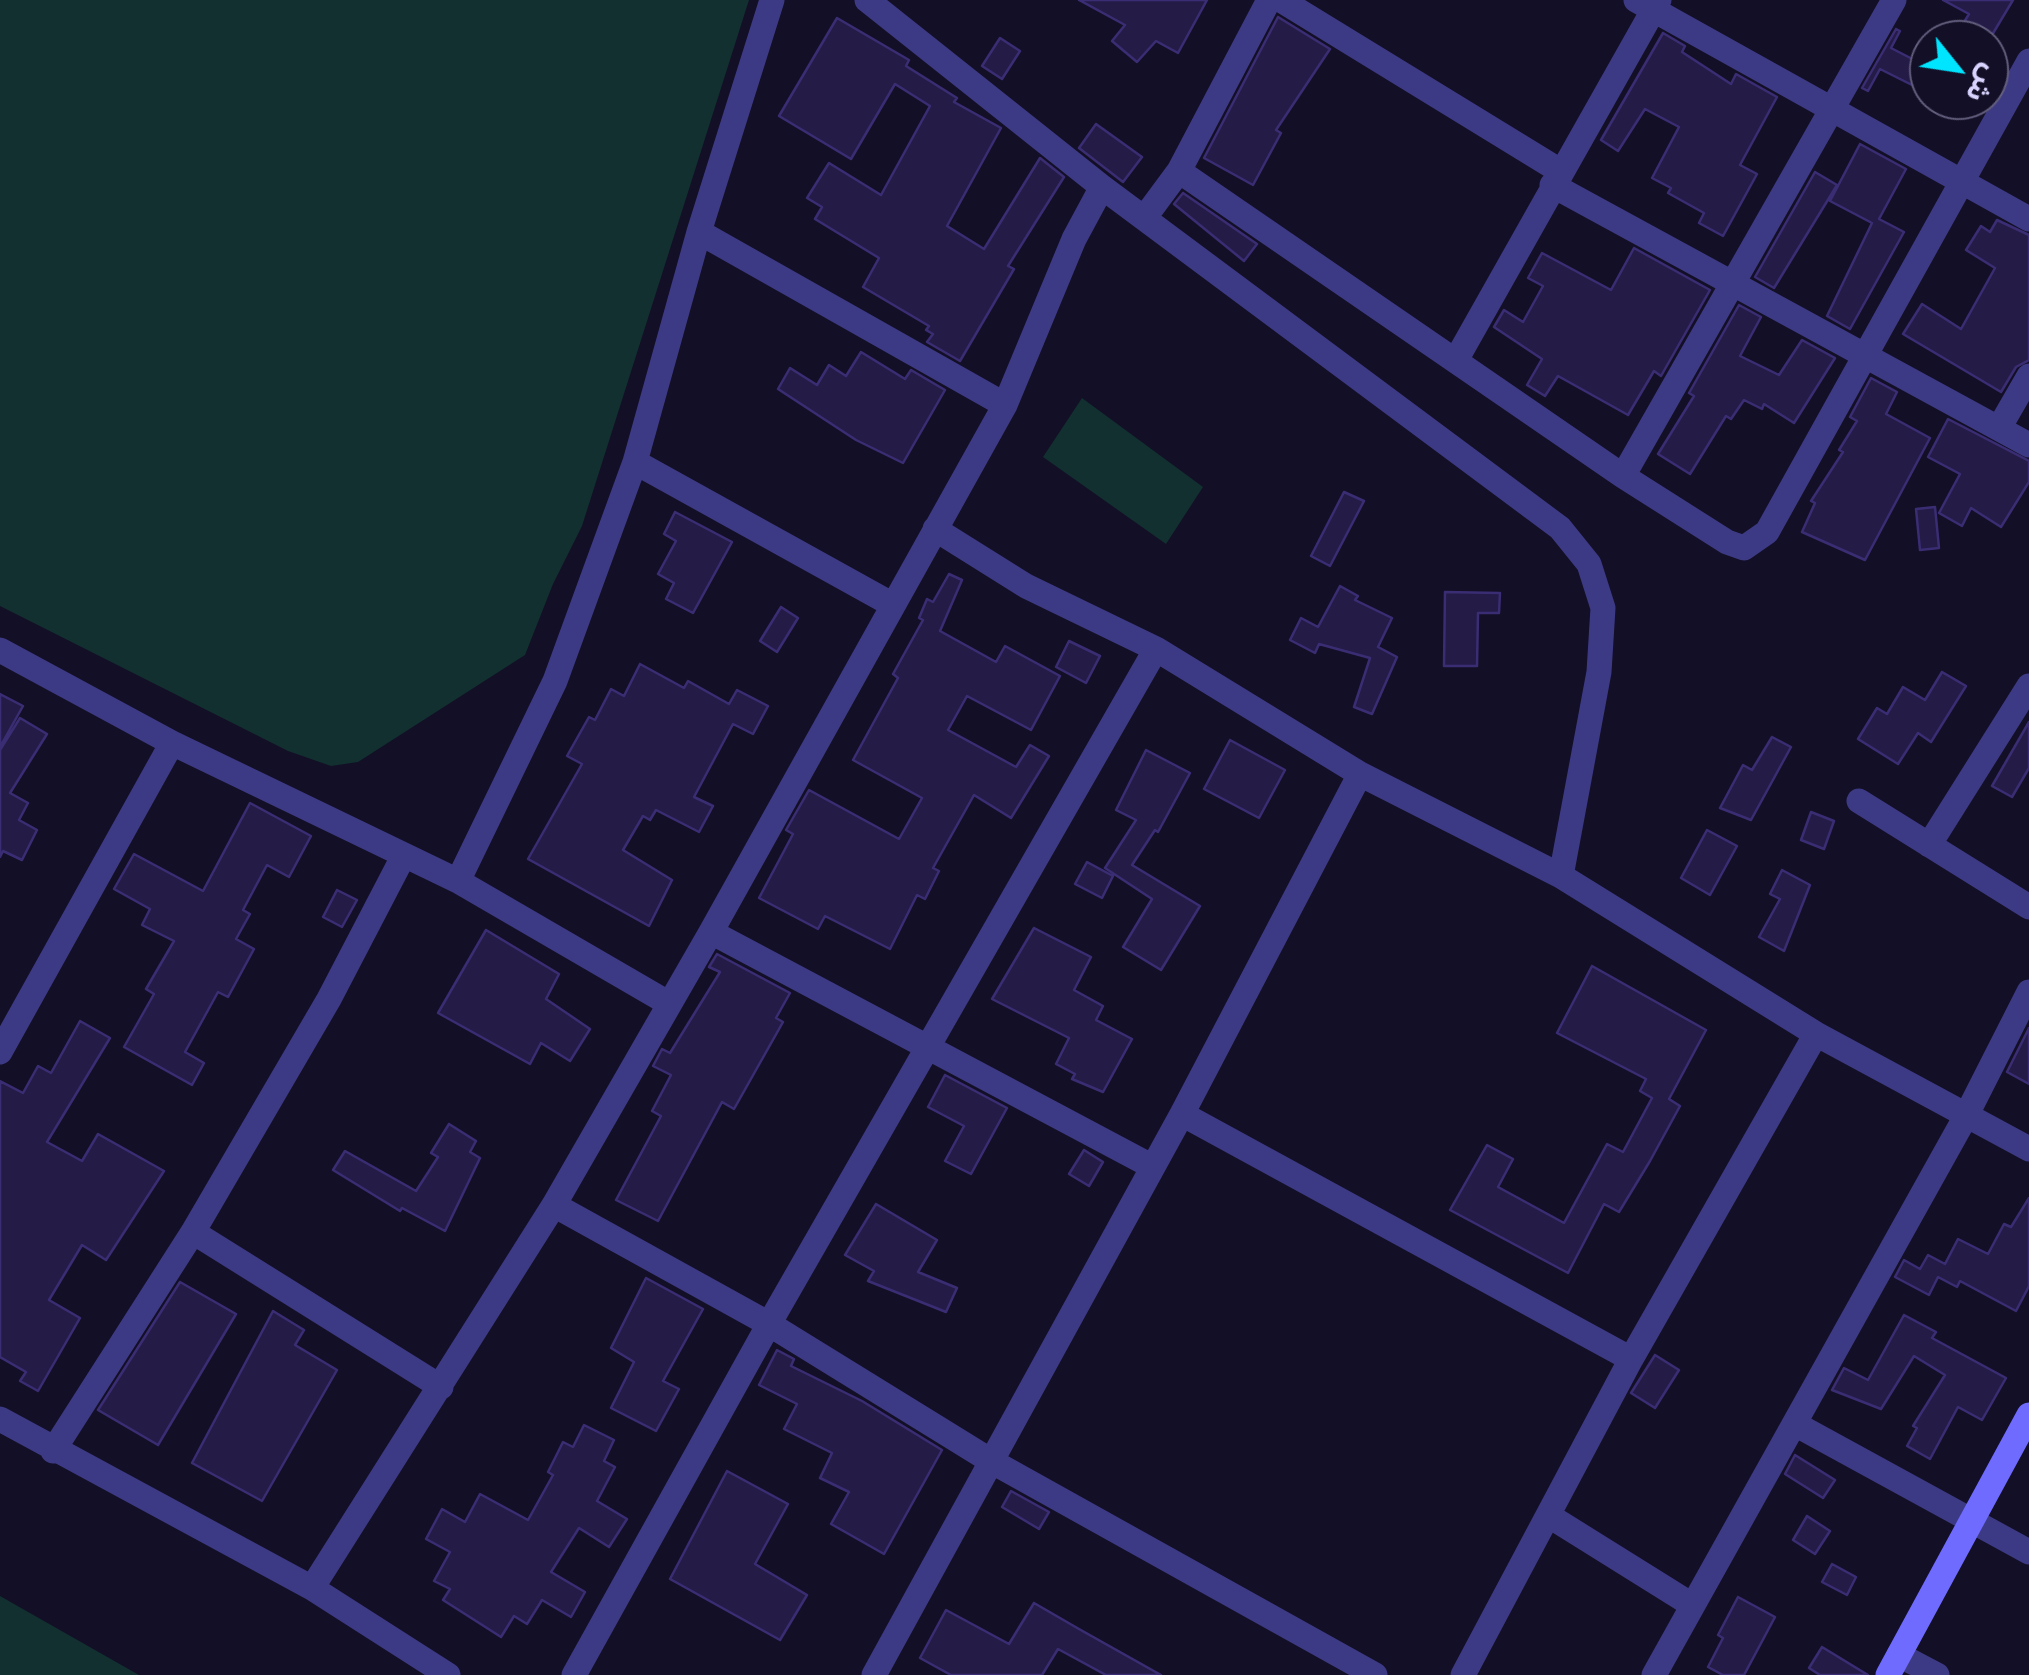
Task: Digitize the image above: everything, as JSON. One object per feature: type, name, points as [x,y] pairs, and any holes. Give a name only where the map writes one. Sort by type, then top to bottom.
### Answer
[{"type":"street","points":[[458,881],[555,681],[635,462],[699,232],[772,0]]},
{"type":"street","points":[[867,0],[1102,187],[1146,216],[1560,528],[1589,564],[1604,608],[1600,672],[1561,876]]},
{"type":"street","points":[[1146,216],[1179,171],[1269,0]]},
{"type":"street","points":[[1281,0],[1556,178],[1865,358],[2029,445]]},
{"type":"street","points":[[1624,476],[1894,0]]},
{"type":"street","points":[[1456,360],[1650,3],[2029,219]]},
{"type":"street","points":[[1179,171],[1624,476],[1727,542],[1744,548],[1757,543],[1865,358],[2029,61]]},
{"type":"street","points":[[312,1588],[554,1205],[711,932],[1005,406],[1074,239],[1102,187]]},
{"type":"street","points":[[699,232],[1005,406]]},
{"type":"street","points":[[2000,428],[2029,376]]},
{"type":"street","points":[[635,462],[893,605]]},
{"type":"street","points":[[935,530],[1026,586],[1156,649],[1360,774],[1561,876],[1816,1034],[2029,1149]]},
{"type":"street","points":[[574,1675],[769,1324],[1156,649]]},
{"type":"street","points":[[0,650],[172,743],[458,881],[668,1004]]},
{"type":"street","points":[[1929,845],[2029,686]]},
{"type":"street","points":[[0,1052],[172,743]]},
{"type":"street","points":[[874,1675],[1153,1168],[1360,774]]},
{"type":"street","points":[[1860,801],[2029,907]]},
{"type":"street","points":[[53,1451],[193,1232],[329,999],[404,854]]},
{"type":"street","points":[[711,932],[1153,1168]]},
{"type":"street","points":[[1656,1675],[1966,1116],[2029,992]]},
{"type":"street","points":[[1463,1675],[1630,1358],[1816,1034]]},
{"type":"street","points":[[1182,1114],[1630,1358]]},
{"type":"street","points":[[554,1205],[769,1324],[991,1461],[1375,1675]]},
{"type":"street","points":[[193,1232],[441,1388]]},
{"type":"street","points":[[1937,1675],[1893,1665],[2029,1415]]},
{"type":"street","points":[[0,1419],[312,1588],[440,1673]]},
{"type":"street","points":[[1795,1424],[2029,1552]]},
{"type":"street","points":[[1550,1516],[1692,1605]]},
{"type":"green space","points":[[0,0],[749,0],[582,526],[553,584],[525,655],[358,762],[331,766],[288,751],[0,606]]},
{"type":"green space","points":[[1082,398],[1203,487],[1166,544],[1043,457]]},
{"type":"green space","points":[[0,1596],[139,1675],[0,1675]]},
{"type":"building","points":[[1079,0],[1207,0],[1178,53],[1156,41],[1137,62],[1112,41],[1125,25]]},
{"type":"building","points":[[1943,0],[2013,0],[2001,20],[1965,20],[1969,14]]},
{"type":"building","points":[[1278,17],[1330,49],[1276,130],[1281,133],[1253,185],[1204,158]]},
{"type":"building","points":[[837,18],[909,60],[906,66],[957,98],[954,102],[1001,128],[947,226],[984,249],[1040,158],[1064,177],[1008,266],[1014,269],[960,361],[927,342],[933,334],[926,330],[929,326],[863,287],[879,258],[815,219],[822,207],[807,198],[829,163],[881,195],[930,106],[895,84],[851,159],[779,116]]},
{"type":"building","points":[[1896,29],[1900,31],[1891,48],[1909,57],[1909,84],[1880,69],[1868,91],[1862,88]]},
{"type":"building","points":[[1663,33],[1685,46],[1682,52],[1731,84],[1736,74],[1777,97],[1740,165],[1757,174],[1723,236],[1699,223],[1704,213],[1668,193],[1671,188],[1652,178],[1679,127],[1645,109],[1618,151],[1601,140]]},
{"type":"building","points":[[1000,38],[1020,51],[1002,79],[982,66]]},
{"type":"building","points":[[1096,124],[1142,157],[1123,182],[1079,148]]},
{"type":"building","points":[[1860,144],[1906,169],[1879,219],[1904,232],[1850,329],[1827,316],[1872,223],[1830,201]]},
{"type":"building","points":[[1815,172],[1837,185],[1774,288],[1755,277]]},
{"type":"building","points":[[1183,193],[1257,244],[1244,261],[1174,204]]},
{"type":"building","points":[[1997,220],[2029,235],[2029,360],[2016,367],[2001,392],[1903,334],[1922,304],[1961,329],[1995,268],[1966,250],[1981,226],[1990,232]]},
{"type":"building","points":[[1634,248],[1710,290],[1661,376],[1654,371],[1628,415],[1558,376],[1545,396],[1527,385],[1542,359],[1494,327],[1504,310],[1523,322],[1543,286],[1528,278],[1542,253],[1611,290]]},
{"type":"building","points":[[1739,305],[1761,317],[1740,356],[1779,375],[1802,340],[1835,358],[1794,423],[1764,404],[1762,409],[1744,400],[1731,419],[1726,416],[1690,474],[1658,454],[1694,396],[1689,393]]},
{"type":"building","points":[[861,352],[905,379],[911,370],[945,390],[903,463],[856,440],[778,389],[790,368],[817,385],[829,365],[846,376]]},
{"type":"building","points":[[1871,378],[1897,392],[1886,414],[1930,438],[1865,560],[1802,532],[1815,503],[1811,501],[1843,452],[1839,450],[1857,421],[1850,417]]},
{"type":"building","points":[[1948,419],[2029,461],[2029,482],[2001,527],[1971,508],[1962,526],[1939,513],[1960,474],[1928,457]]},
{"type":"building","points":[[1344,492],[1364,501],[1330,566],[1311,556]]},
{"type":"building","points":[[1935,507],[1939,548],[1920,550],[1916,509]]},
{"type":"building","points":[[675,512],[732,542],[693,613],[666,599],[674,583],[658,574],[676,541],[664,534]]},
{"type":"building","points":[[949,574],[962,580],[940,631],[996,662],[1005,646],[1060,676],[1031,730],[967,696],[948,730],[1016,767],[1030,745],[1049,756],[1011,818],[974,795],[933,868],[939,871],[925,899],[917,895],[890,949],[825,916],[818,929],[759,898],[793,834],[786,830],[809,790],[899,839],[922,798],[853,760],[898,678],[893,674],[923,620],[919,618],[927,599],[933,602]]},
{"type":"building","points":[[1340,586],[1358,596],[1355,600],[1392,618],[1378,647],[1397,657],[1372,714],[1354,707],[1370,658],[1319,644],[1315,653],[1290,640],[1301,618],[1318,627]]},
{"type":"building","points":[[1445,592],[1500,593],[1499,613],[1478,613],[1477,666],[1444,666]]},
{"type":"building","points":[[781,607],[798,618],[777,652],[760,641]]},
{"type":"building","points":[[1069,641],[1100,656],[1086,683],[1056,667]]},
{"type":"building","points":[[640,664],[684,688],[688,681],[729,704],[737,690],[768,706],[753,734],[733,724],[694,797],[713,806],[699,832],[656,810],[650,820],[643,816],[623,850],[672,880],[649,926],[528,859],[582,764],[567,756],[589,717],[595,720],[611,689],[624,696]]},
{"type":"building","points":[[1942,672],[1966,686],[1931,742],[1918,733],[1898,764],[1858,739],[1877,708],[1887,714],[1903,687],[1925,700]]},
{"type":"building","points":[[0,694],[23,706],[0,747]]},
{"type":"building","points":[[20,718],[47,734],[10,793],[28,803],[19,820],[37,830],[22,860],[3,851],[0,857],[0,750]]},
{"type":"building","points":[[2029,722],[2029,768],[2012,797],[1992,786]]},
{"type":"building","points":[[1772,737],[1791,747],[1751,820],[1720,808],[1743,765],[1752,770]]},
{"type":"building","points":[[1230,740],[1285,770],[1259,818],[1204,789]]},
{"type":"building","points":[[1146,750],[1190,773],[1158,832],[1155,830],[1132,865],[1200,906],[1161,970],[1123,947],[1152,899],[1105,868],[1136,820],[1116,810]]},
{"type":"building","points":[[250,803],[311,836],[289,877],[267,865],[243,910],[250,914],[236,939],[254,949],[228,997],[218,992],[185,1052],[204,1063],[192,1085],[124,1047],[154,994],[146,989],[174,941],[142,925],[150,909],[114,889],[134,854],[203,891]]},
{"type":"building","points":[[1811,812],[1834,821],[1824,849],[1801,840]]},
{"type":"building","points":[[1707,830],[1737,846],[1710,895],[1681,878]]},
{"type":"building","points":[[1087,862],[1113,876],[1102,898],[1075,884]]},
{"type":"building","points":[[1782,870],[1810,885],[1784,951],[1759,937],[1780,899],[1770,894]]},
{"type":"building","points":[[337,890],[357,900],[342,927],[323,917]]},
{"type":"building","points":[[1034,928],[1091,957],[1074,990],[1103,1006],[1096,1020],[1132,1039],[1103,1092],[1072,1079],[1075,1074],[1056,1064],[1069,1038],[992,999]]},
{"type":"building","points":[[486,930],[559,974],[546,999],[590,1029],[570,1061],[541,1043],[530,1064],[438,1013]]},
{"type":"building","points":[[717,954],[790,993],[776,1018],[783,1022],[734,1109],[722,1102],[658,1221],[616,1200],[661,1116],[652,1111],[671,1075],[653,1066],[662,1049],[670,1053],[720,972],[709,967]]},
{"type":"building","points":[[1592,966],[1706,1030],[1669,1099],[1680,1106],[1650,1161],[1619,1212],[1604,1204],[1568,1273],[1450,1210],[1487,1145],[1513,1159],[1498,1187],[1564,1223],[1607,1144],[1623,1152],[1652,1098],[1640,1091],[1646,1079],[1557,1033]]},
{"type":"building","points":[[80,1021],[110,1038],[47,1142],[82,1161],[98,1134],[164,1171],[106,1260],[82,1245],[49,1300],[80,1318],[38,1391],[20,1381],[26,1372],[0,1357],[0,1081],[23,1093],[38,1066],[51,1073]]},
{"type":"building","points":[[2029,1028],[2029,1084],[2007,1072]]},
{"type":"building","points":[[945,1075],[1007,1108],[971,1174],[945,1161],[964,1126],[928,1107]]},
{"type":"building","points":[[449,1124],[476,1141],[470,1152],[480,1158],[445,1231],[402,1208],[400,1211],[333,1170],[345,1151],[416,1191],[438,1157],[431,1153]]},
{"type":"building","points":[[1084,1150],[1103,1162],[1089,1186],[1069,1174]]},
{"type":"building","points":[[2029,1198],[2029,1286],[2016,1311],[1960,1281],[1957,1287],[1938,1277],[1929,1295],[1895,1277],[1904,1260],[1920,1269],[1928,1255],[1945,1264],[1958,1239],[1988,1254],[2004,1224],[2011,1227]]},
{"type":"building","points":[[876,1204],[937,1240],[918,1272],[957,1288],[946,1312],[868,1281],[874,1271],[845,1255]]},
{"type":"building","points":[[646,1278],[703,1309],[663,1381],[679,1389],[656,1431],[611,1408],[634,1362],[611,1348]]},
{"type":"building","points":[[180,1282],[236,1314],[158,1445],[98,1410]]},
{"type":"building","points":[[273,1311],[304,1330],[295,1345],[337,1370],[262,1501],[192,1463]]},
{"type":"building","points":[[1904,1315],[1936,1332],[1932,1338],[2006,1378],[1982,1420],[1958,1407],[1930,1459],[1907,1446],[1917,1428],[1913,1426],[1945,1375],[1914,1356],[1881,1409],[1832,1390],[1844,1368],[1868,1380]]},
{"type":"building","points":[[777,1350],[794,1359],[791,1366],[862,1401],[942,1450],[884,1554],[831,1524],[849,1492],[820,1478],[832,1453],[784,1429],[797,1404],[759,1385]]},
{"type":"building","points":[[1655,1355],[1679,1370],[1655,1408],[1631,1393]]},
{"type":"building","points":[[584,1425],[614,1440],[604,1461],[615,1467],[597,1501],[627,1519],[609,1547],[579,1528],[551,1572],[585,1592],[571,1617],[542,1600],[527,1624],[514,1616],[501,1637],[443,1600],[450,1589],[434,1581],[450,1552],[426,1539],[442,1509],[465,1522],[480,1494],[528,1520],[553,1475],[548,1472],[563,1442],[573,1447]]},
{"type":"building","points":[[1795,1455],[1835,1480],[1823,1498],[1785,1474]]},
{"type":"building","points":[[727,1471],[788,1504],[755,1564],[807,1595],[780,1640],[670,1579]]},
{"type":"building","points":[[1011,1491],[1049,1512],[1039,1529],[1002,1507]]},
{"type":"building","points":[[1807,1516],[1830,1531],[1815,1554],[1793,1540]]},
{"type":"building","points":[[1832,1564],[1856,1577],[1847,1595],[1822,1582]]},
{"type":"building","points":[[1738,1597],[1775,1617],[1744,1675],[1723,1675],[1708,1667],[1723,1638],[1718,1635]]},
{"type":"building","points":[[1034,1603],[1161,1675],[1106,1675],[1058,1649],[1042,1675],[951,1675],[920,1658],[946,1610],[1009,1644]]},
{"type":"building","points":[[1822,1647],[1868,1675],[1820,1675],[1809,1668]]}]
